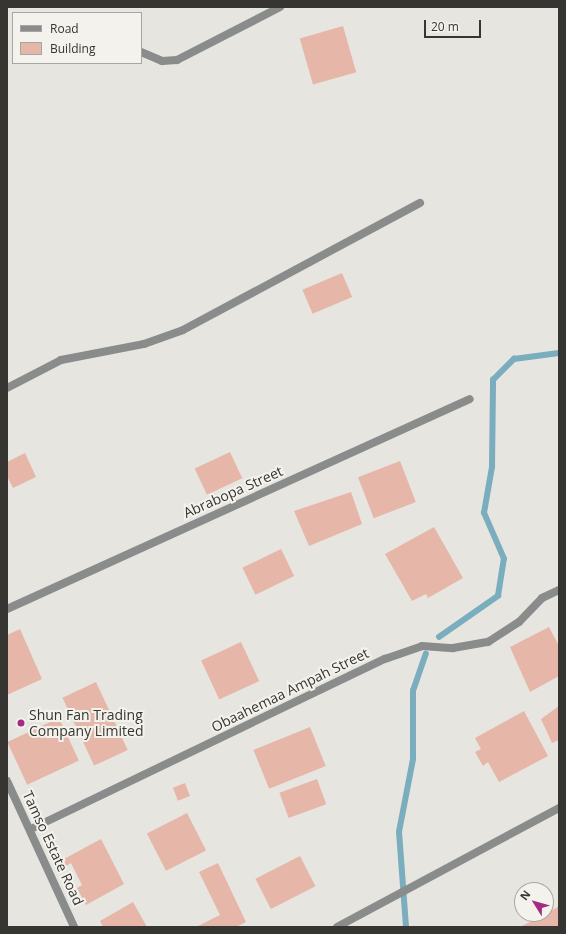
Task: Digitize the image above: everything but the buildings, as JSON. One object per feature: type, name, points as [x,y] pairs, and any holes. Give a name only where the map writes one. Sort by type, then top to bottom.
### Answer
[{"type":"street","points":[[142,52],[162,61],[177,60],[280,7]]},
{"type":"street","points":[[7,388],[61,360],[144,344],[183,330],[420,203]]},
{"type":"street","name":"Abrabopa Street","points":[[7,609],[470,399]]},
{"type":"street","name":"Obaahemaa Ampah Street","points":[[31,829],[385,659],[422,646],[453,648],[488,642],[519,622],[542,598],[559,590]]},
{"type":"street","name":"Tamso Estate Road","points":[[7,780],[31,829],[74,927]]},
{"type":"street","points":[[337,927],[559,808]]},
{"type":"waterway","points":[[439,637],[498,596],[504,559],[484,513],[492,467],[493,380],[514,359],[559,353]]},
{"type":"waterway","points":[[406,927],[399,832],[413,759],[413,691],[426,654]]},
{"type":"place","name":"Shun Fan Trading Company Limited","points":[[21,723]]}]
